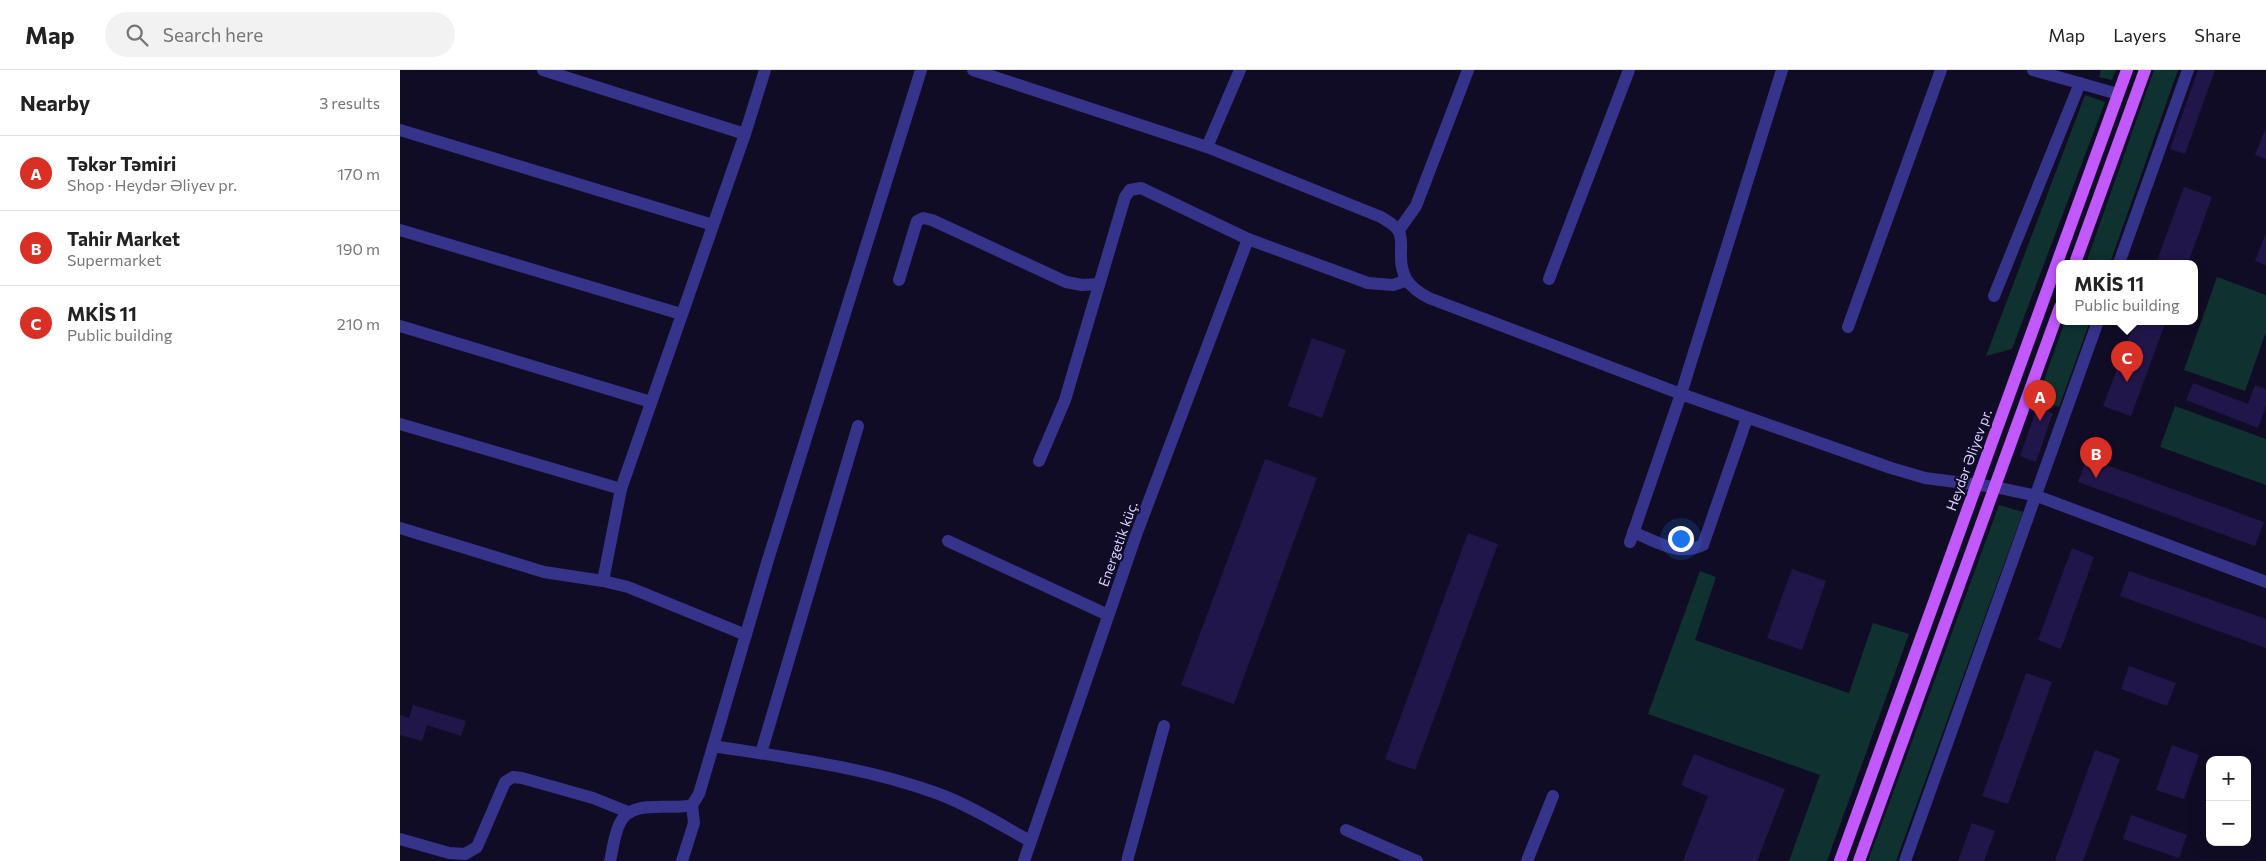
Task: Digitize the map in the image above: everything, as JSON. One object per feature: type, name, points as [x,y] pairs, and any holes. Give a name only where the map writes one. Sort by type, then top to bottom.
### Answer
[{"type":"main road","name":"Heydər Əliyev pr.","points":[[2058,260],[2127,70]]},
{"type":"main road","points":[[2076,260],[2145,70]]},
{"type":"main road","name":"Heydər Əliyev pr.","points":[[1840,861],[2056,265]]},
{"type":"main road","points":[[1859,861],[2056,319]]},
{"type":"street","points":[[543,70],[746,134]]},
{"type":"street","points":[[604,581],[621,488],[746,134],[765,70]]},
{"type":"street","points":[[682,861],[694,823],[692,805],[699,794],[767,563],[921,70]]},
{"type":"street","points":[[973,70],[1207,147],[1381,217],[1399,230],[1401,271],[1405,281],[1415,290],[1429,298],[1681,394],[1891,468],[1925,478],[1995,487],[2037,496],[2266,582]]},
{"type":"street","points":[[1207,147],[1240,70]]},
{"type":"street","points":[[1399,230],[1416,206],[1468,70]]},
{"type":"street","points":[[1549,279],[1629,70]]},
{"type":"street","points":[[1747,418],[1703,545],[1692,550],[1679,550],[1631,537],[1681,394],[1782,70]]},
{"type":"street","points":[[1848,327],[1941,70]]},
{"type":"street","points":[[2033,70],[2118,94]]},
{"type":"street","points":[[2120,260],[2188,70]]},
{"type":"street","points":[[1994,296],[2080,84]]},
{"type":"street","points":[[400,130],[713,225]]},
{"type":"street","points":[[1039,461],[1065,400],[1125,197],[1130,190],[1141,188],[1248,239],[1368,283],[1394,285],[1405,281]]},
{"type":"street","points":[[899,280],[917,221],[923,218],[932,220],[1066,282],[1082,285],[1099,284]]},
{"type":"street","points":[[400,230],[681,314]]},
{"type":"street","name":"Energetik küç.","points":[[1029,859],[1030,841],[1136,535],[1248,239]]},
{"type":"street","points":[[1905,861],[2097,325]]},
{"type":"street","points":[[400,326],[651,402]]},
{"type":"street","points":[[400,424],[621,488]]},
{"type":"street","points":[[761,753],[858,426]]},
{"type":"street","points":[[400,528],[544,572],[604,581],[658,598],[746,635]]},
{"type":"street","points":[[948,541],[1108,615]]},
{"type":"street","points":[[1127,861],[1164,726]]},
{"type":"street","points":[[713,746],[842,766],[890,778],[940,794],[1030,841]]},
{"type":"street","points":[[400,839],[449,853],[466,854],[477,847],[506,782],[513,777],[593,798],[628,812]]},
{"type":"street","points":[[1527,861],[1553,796]]},
{"type":"street","points":[[610,861],[620,822],[628,812],[638,808],[681,808],[692,805]]},
{"type":"street","points":[[1346,830],[1417,861]]},
{"type":"green space","points":[[2101,70],[2116,70],[2112,80],[2099,77]]},
{"type":"green space","points":[[2154,70],[2178,70],[2111,260],[2087,260]]},
{"type":"green space","points":[[2085,95],[2105,102],[2012,349],[1986,356]]},
{"type":"green space","points":[[2217,277],[2266,295],[2266,332],[2245,391],[2184,370]]},
{"type":"green space","points":[[2064,325],[2089,325],[2059,407],[2037,400]]},
{"type":"green space","points":[[2175,406],[2266,439],[2266,485],[2160,447]]},
{"type":"green space","points":[[1999,505],[2023,512],[1896,861],[1868,861]]},
{"type":"green space","points":[[1700,571],[1716,577],[1695,640],[1849,693],[1873,623],[1909,634],[1827,861],[1789,861],[1820,775],[1648,714]]},
{"type":"building","points":[[2198,70],[2215,70],[2185,154],[2170,149]]},
{"type":"building","points":[[2266,127],[2266,159],[2255,155]]},
{"type":"building","points":[[2184,187],[2212,197],[2189,260],[2157,260]]},
{"type":"building","points":[[2266,233],[2266,265],[2255,261]]},
{"type":"building","points":[[2133,325],[2165,325],[2131,416],[2103,406]]},
{"type":"building","points":[[1312,338],[1346,350],[1322,418],[1288,406]]},
{"type":"building","points":[[2193,383],[2248,404],[2255,385],[2266,389],[2266,406],[2258,428],[2186,400]]},
{"type":"building","points":[[2037,408],[2053,413],[2036,462],[2020,456]]},
{"type":"building","points":[[2087,458],[2264,522],[2255,546],[2078,482]]},
{"type":"building","points":[[1265,459],[1317,478],[1234,704],[1181,685]]},
{"type":"building","points":[[1468,533],[1498,544],[1415,770],[1385,759]]},
{"type":"building","points":[[2072,548],[2094,557],[2061,649],[2038,640]]},
{"type":"building","points":[[1792,569],[1826,581],[1802,650],[1767,638]]},
{"type":"building","points":[[2129,571],[2266,619],[2266,648],[2120,596]]},
{"type":"building","points":[[2129,666],[2176,683],[2167,706],[2121,689]]},
{"type":"building","points":[[2026,673],[2052,682],[2008,804],[1982,796]]},
{"type":"building","points":[[413,705],[466,721],[461,736],[427,725],[422,741],[400,735],[400,715],[409,718]]},
{"type":"building","points":[[2172,745],[2199,755],[2184,799],[2156,790]]},
{"type":"building","points":[[2095,750],[2120,759],[2083,861],[2055,861]]},
{"type":"building","points":[[1694,754],[1785,789],[1757,861],[1683,861],[1708,796],[1681,785]]},
{"type":"building","points":[[2131,815],[2187,835],[2179,858],[2123,839]]},
{"type":"building","points":[[1972,823],[1995,831],[1984,861],[1958,861]]},
{"type":"place","name":"MKİS 11","points":[[2127,382]]},
{"type":"place","name":"Təkər Təmiri","points":[[2040,421]]},
{"type":"place","name":"Tahir Market","points":[[2096,478]]}]
